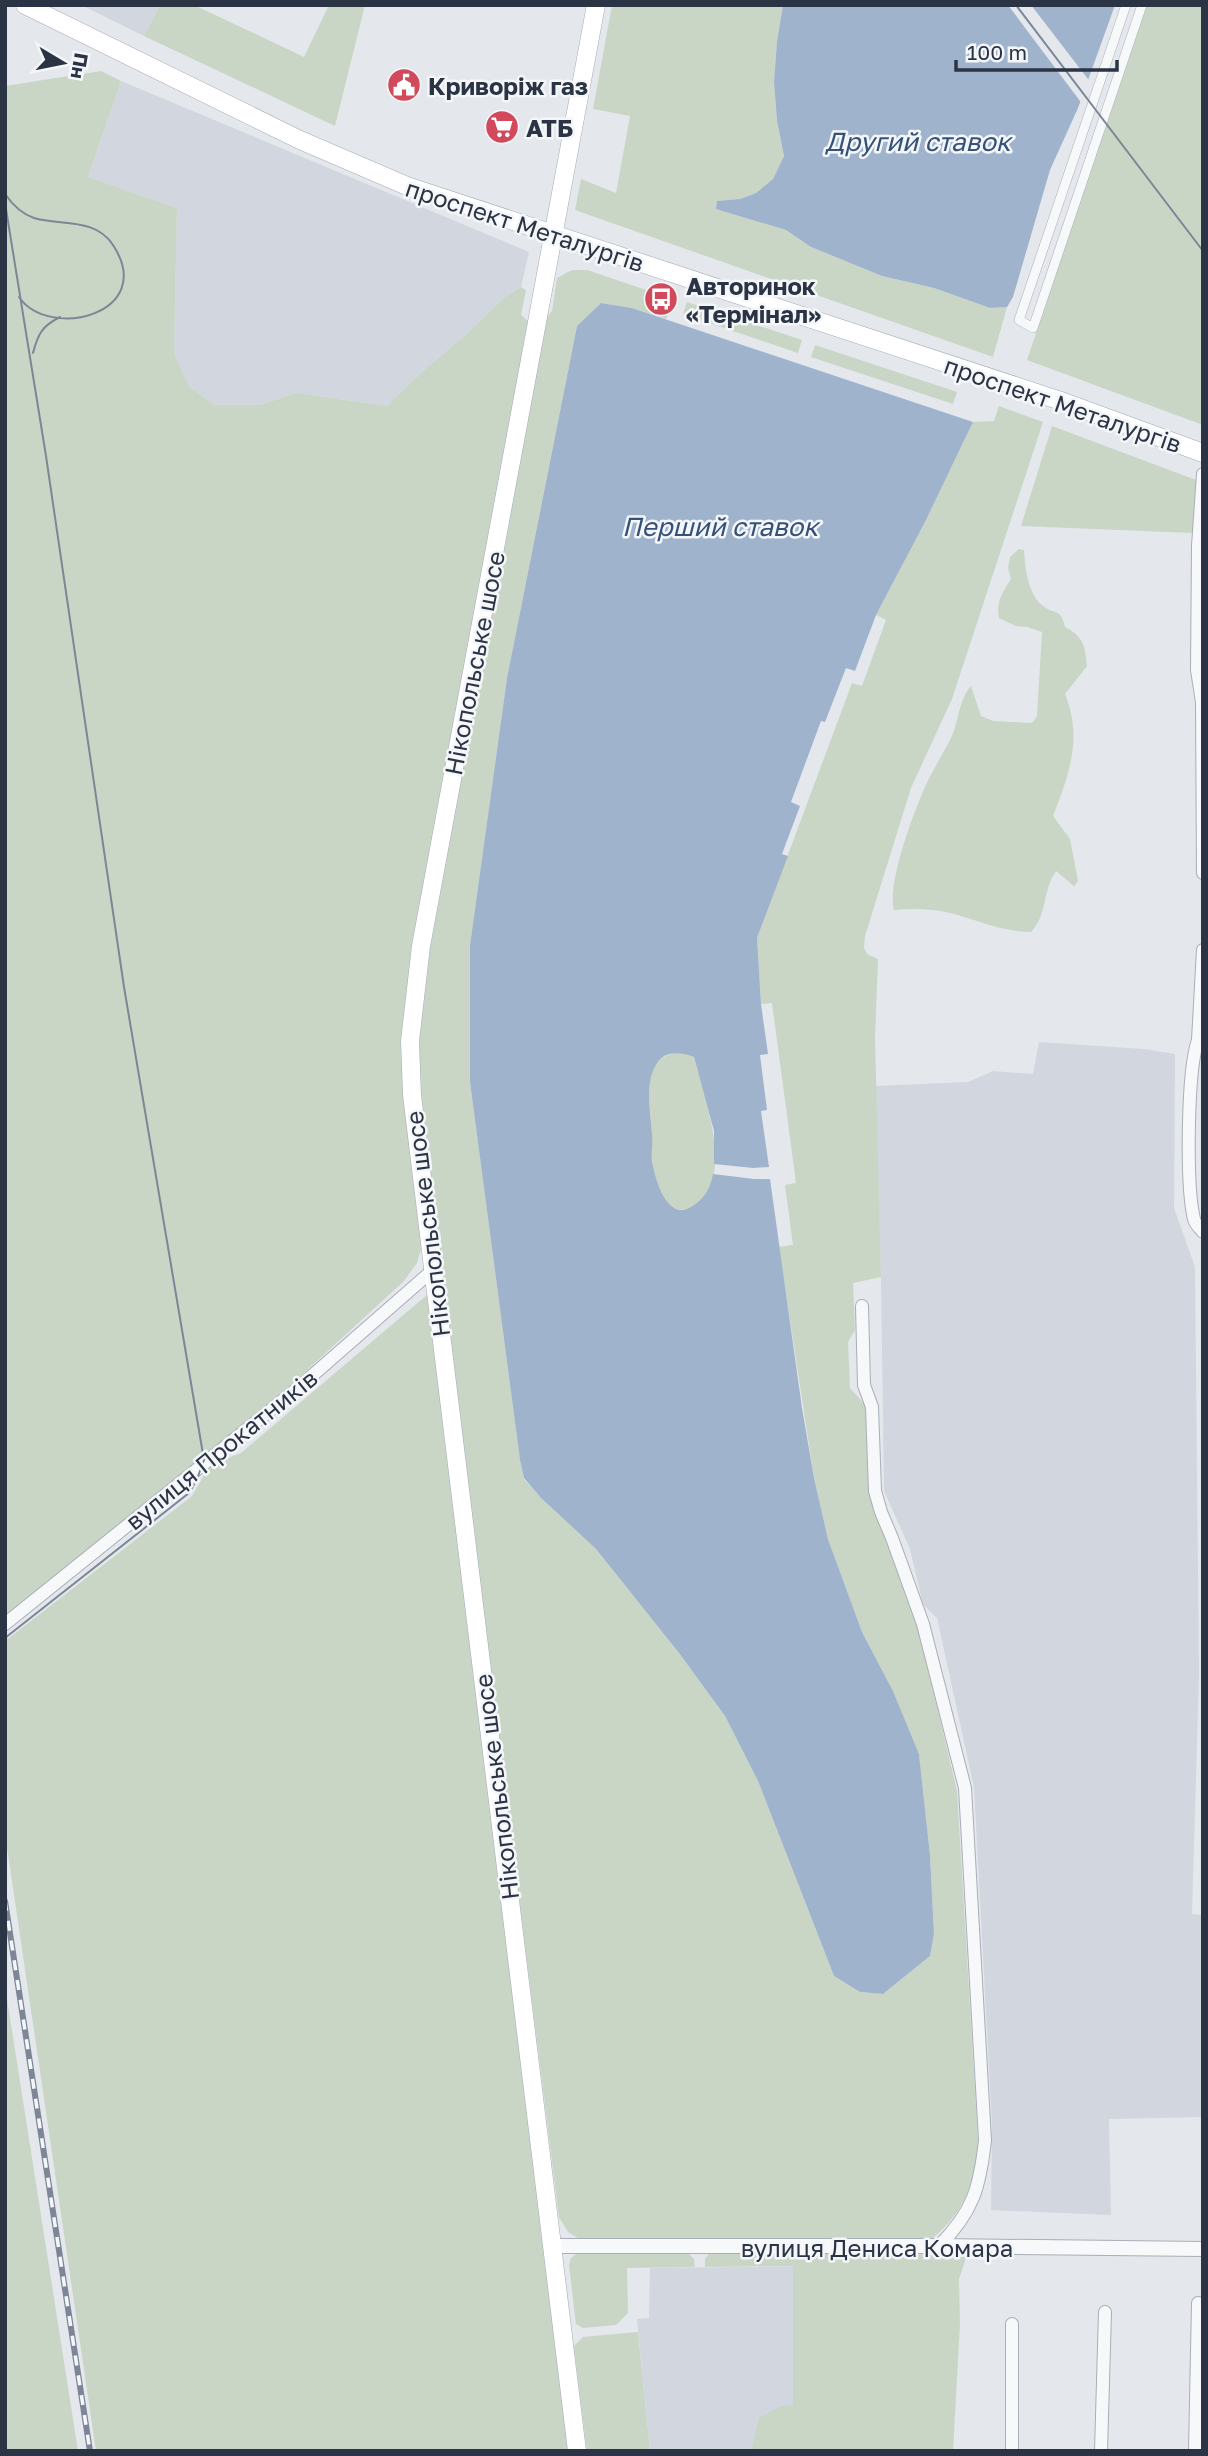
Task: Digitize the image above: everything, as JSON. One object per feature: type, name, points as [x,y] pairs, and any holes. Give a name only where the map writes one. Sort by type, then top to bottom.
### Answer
[{"type":"main road","name":"проспект Металургів","points":[[25,5],[356,166],[407,187],[1045,396],[1203,453]]},
{"type":"main road","name":"Нікопольське шосе","points":[[577,2451],[411,1096],[410,1041],[421,946],[596,5]]},
{"type":"street","points":[[1126,5],[1019,320],[1033,328],[1142,5]]},
{"type":"street","points":[[1112,46],[1126,52]]},
{"type":"street","points":[[1042,253],[1057,259]]},
{"type":"street","points":[[1203,474],[1198,545],[1203,873]]},
{"type":"street","points":[[1203,950],[1200,1040],[1193,1054],[1191,1196],[1195,1222],[1203,1232]]},
{"type":"street","name":"вулиця Прокатників","points":[[5,1624],[298,1388],[433,1270]]},
{"type":"street","points":[[862,1306],[864,1385],[872,1407],[875,1491],[923,1623],[965,1788],[985,2140],[976,2194],[957,2228],[939,2246]]},
{"type":"street","name":"вулиця Дениса Комара","points":[[551,2246],[1203,2249]]},
{"type":"street","points":[[1195,2451],[1198,2302]]},
{"type":"street","points":[[1101,2451],[1105,2312]]},
{"type":"street","points":[[1012,2324],[1012,2451]]},
{"type":"shaded area","points":[[81,5],[160,5],[144,36]]},
{"type":"shaded area","points":[[121,81],[529,252],[521,287],[505,297],[387,406],[297,393],[259,405],[214,405],[189,386],[174,353],[177,208],[88,177]]},
{"type":"shaded area","points":[[1039,1042],[1144,1049],[1175,1054],[1174,1208],[1195,1267],[1199,1674],[1192,1914],[1203,1915],[1203,2117],[1109,2119],[1111,2215],[991,2210],[992,2125],[974,1787],[937,1618],[923,1604],[910,1549],[884,1491],[875,1086],[968,1082],[993,1071],[1033,1074]]},
{"type":"shaded area","points":[[823,2266],[819,2405],[760,2418],[751,2451],[650,2451],[637,2319],[649,2318],[650,2268]]},
{"type":"green space","points":[[160,5],[194,5],[304,57],[329,5],[365,5],[335,126],[144,36]]},
{"type":"green space","points":[[612,5],[783,5],[774,82],[777,121],[784,156],[773,179],[756,193],[740,199],[718,201],[716,208],[786,230],[811,247],[882,276],[934,288],[990,308],[1007,307],[993,357],[575,210],[581,179],[616,193],[630,116],[593,109]]},
{"type":"green space","points":[[1146,5],[1203,5],[1203,425],[1027,360]]},
{"type":"green space","points":[[101,71],[121,81],[88,177],[177,208],[174,353],[189,386],[214,405],[259,405],[297,393],[387,406],[505,297],[521,287],[526,290],[521,315],[528,321],[415,945],[422,1246],[417,1263],[404,1281],[293,1383],[5,1617],[5,86]]},
{"type":"green space","points":[[572,270],[587,270],[655,293],[652,304],[670,310],[666,319],[632,308],[601,303],[577,326],[507,678],[470,945],[470,1082],[520,1460],[524,1479],[596,1549],[679,1653],[725,1716],[758,1781],[834,1976],[860,1992],[883,1994],[930,1956],[934,1934],[930,1855],[919,1754],[893,1691],[862,1632],[828,1539],[814,1478],[779,1247],[793,1245],[785,1185],[796,1183],[772,1003],[761,1004],[757,938],[852,683],[862,686],[886,620],[876,615],[973,422],[994,421],[999,406],[1043,422],[952,699],[911,788],[865,936],[864,948],[867,954],[878,959],[875,1037],[881,1277],[853,1283],[855,1330],[848,1342],[850,1388],[866,1406],[870,1491],[918,1626],[957,1791],[978,2140],[967,2194],[954,2216],[933,2238],[581,2240],[568,2232],[559,2217],[419,1094],[419,1042],[430,948],[545,319],[552,311],[557,278]]},
{"type":"green space","points":[[687,302],[802,340],[798,353],[683,314]]},
{"type":"green space","points":[[815,345],[957,392],[953,404],[811,357]]},
{"type":"green space","points":[[1052,426],[1196,480],[1193,533],[1021,526]]},
{"type":"green space","points":[[1019,549],[1024,550],[1026,572],[1034,595],[1043,606],[1059,614],[1065,627],[1080,638],[1087,666],[1065,694],[1073,726],[1072,756],[1053,816],[1070,839],[1078,881],[1074,886],[1056,871],[1040,918],[1031,932],[1000,928],[943,912],[922,909],[894,910],[893,899],[901,852],[912,820],[929,779],[952,736],[967,691],[971,686],[981,716],[993,721],[1032,723],[1037,716],[1042,632],[1016,626],[999,618],[998,612],[1000,598],[1011,579],[1008,568],[1010,557]]},
{"type":"green space","points":[[679,1052],[694,1057],[714,1137],[715,1159],[713,1178],[706,1195],[689,1209],[682,1210],[668,1203],[657,1182],[652,1156],[649,1100],[650,1081],[656,1064],[664,1057]]},
{"type":"green space","points":[[428,1294],[569,2451],[96,2451],[5,1834],[5,1641],[192,1496],[210,1465],[241,1453]]},
{"type":"green space","points":[[5,1986],[78,2451],[5,2451]]},
{"type":"green space","points":[[686,2251],[694,2259],[695,2267],[627,2268],[628,2313],[616,2325],[583,2328],[576,2324],[569,2265],[571,2258],[579,2252]]},
{"type":"green space","points":[[715,2252],[967,2255],[959,2279],[960,2324],[953,2451],[751,2451],[759,2418],[781,2406],[793,2405],[793,2266],[705,2267],[705,2259]]},
{"type":"green space","points":[[638,2332],[650,2451],[587,2451],[574,2346],[583,2337]]},
{"type":"water","name":"Другий ставок","points":[[783,5],[1115,5],[1078,108],[1050,170],[1013,297],[1007,307],[990,308],[934,288],[882,276],[811,247],[786,230],[716,209],[717,201],[740,199],[756,193],[773,179],[784,156],[777,121],[774,82]]},
{"type":"water","name":"Перший ставок","points":[[601,303],[632,308],[973,422],[876,615],[855,671],[846,668],[825,722],[821,721],[791,802],[800,806],[782,854],[788,856],[757,938],[761,1004],[768,1054],[760,1055],[767,1110],[761,1111],[769,1167],[714,1164],[714,1131],[694,1057],[678,1053],[663,1057],[652,1073],[649,1090],[652,1161],[660,1189],[670,1205],[685,1210],[694,1205],[707,1192],[713,1174],[770,1179],[802,1408],[828,1539],[862,1632],[893,1691],[919,1754],[930,1855],[934,1934],[930,1956],[883,1994],[860,1992],[834,1976],[758,1781],[725,1716],[679,1653],[596,1549],[541,1498],[524,1478],[520,1460],[470,1082],[470,945],[507,678],[577,326]]},
{"type":"pier","points":[[1008,5],[1031,5],[1091,83],[1083,105]]},
{"type":"tram line","points":[[1016,5],[1203,251]]},
{"type":"tram line","points":[[5,194],[25,214],[34,218],[97,230],[113,245],[123,269],[122,288],[111,303],[94,313],[74,318],[53,317],[33,310],[19,297]]},
{"type":"tram line","points":[[5,203],[46,456],[124,987],[204,1460],[189,1493],[5,1638]]},
{"type":"tram line","points":[[33,353],[42,331],[60,317]]},
{"type":"railway","points":[[5,1901],[90,2451]]},
{"type":"place","name":"Криворіж газ","points":[[404,85]]},
{"type":"place","name":"АТБ","points":[[502,127]]},
{"type":"place","name":"Авторинок «Термінал»","points":[[661,299]]}]
